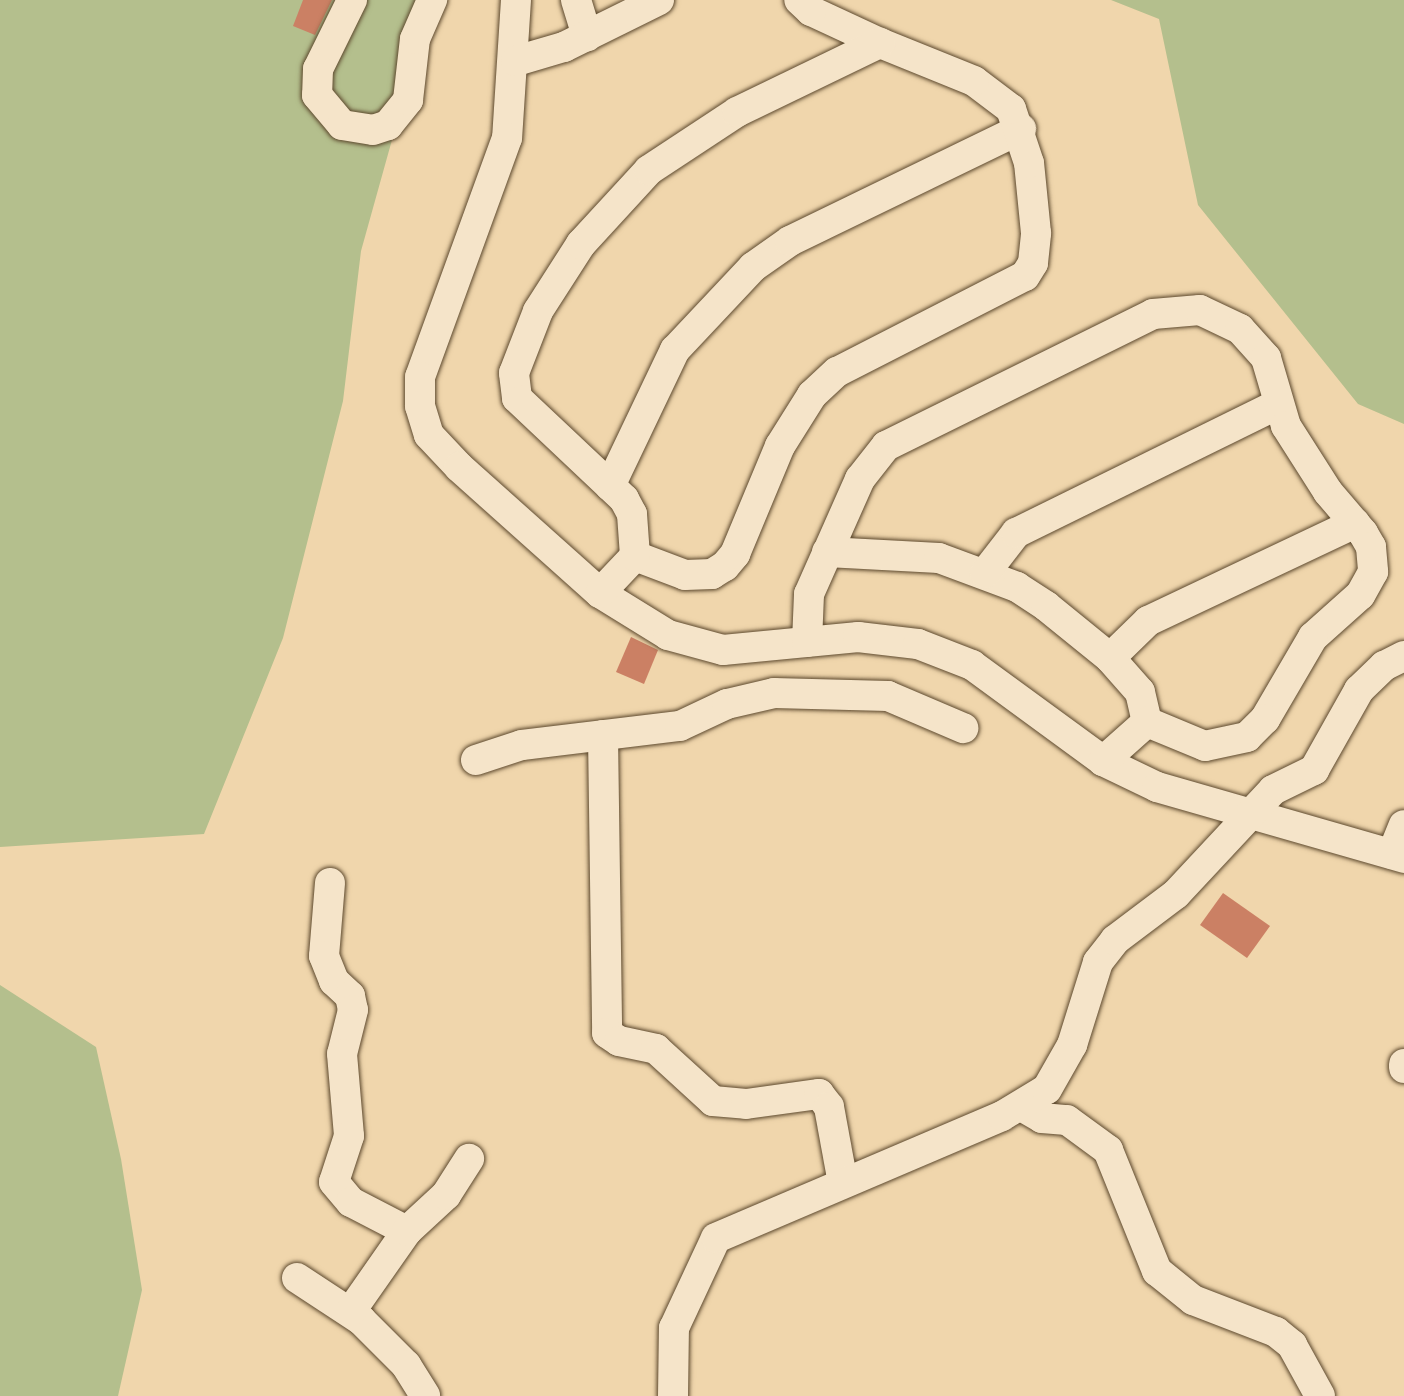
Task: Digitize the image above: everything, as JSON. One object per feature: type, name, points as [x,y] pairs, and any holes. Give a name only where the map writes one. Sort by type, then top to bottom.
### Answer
[{"type":"street","points":[[352,0],[318,69],[317,95],[342,125],[373,130],[394,119],[408,100],[415,39],[432,0]]},
{"type":"street","points":[[516,0],[516,61],[507,138],[424,363],[420,406],[438,447],[600,593],[640,622],[695,645],[755,651],[807,642],[889,639],[946,653],[1009,688],[1103,761],[1157,787],[1398,856],[1404,825]]},
{"type":"street","points":[[576,0],[587,36]]},
{"type":"street","points":[[516,61],[587,36],[659,0]]},
{"type":"street","points":[[635,556],[685,575],[712,574],[725,566],[735,554],[780,446],[812,395],[837,372],[1025,276],[1037,248],[1021,129],[1011,109],[974,81],[880,43],[811,11],[799,0]]},
{"type":"street","points":[[600,593],[635,556],[632,514],[610,486],[523,408],[514,385],[518,360],[558,275],[616,202],[686,141],[880,43]]},
{"type":"street","points":[[610,486],[675,350],[753,267],[790,241],[1021,129]]},
{"type":"street","points":[[807,642],[806,606],[827,552],[860,479],[896,438],[1153,314],[1200,310],[1240,329],[1266,358],[1278,404],[1306,461],[1371,547],[1373,572],[1368,585],[1313,637],[1258,730],[1234,743],[1205,746],[1147,722]]},
{"type":"street","points":[[985,573],[1016,533],[1278,404]]},
{"type":"street","points":[[1110,658],[1148,621],[1355,523]]},
{"type":"street","points":[[827,552],[912,553],[985,573],[1046,606],[1110,658],[1140,692],[1147,722]]},
{"type":"street","points":[[673,1396],[674,1328],[708,1248],[727,1231],[1023,1107],[1047,1089],[1061,1070],[1098,962],[1115,940],[1176,894],[1247,814],[1273,790],[1314,770],[1359,690],[1384,666],[1404,656]]},
{"type":"street","points":[[476,760],[522,745],[680,726],[727,704],[774,693],[888,696],[963,728]]},
{"type":"street","points":[[1103,761],[1147,722]]},
{"type":"street","points":[[603,735],[607,1033],[619,1041],[656,1049],[713,1101],[746,1104],[819,1094],[829,1107],[843,1183]]},
{"type":"street","points":[[330,883],[324,956],[334,981],[350,996],[353,1010],[342,1054],[349,1136],[334,1182],[351,1202],[407,1231]]},
{"type":"street","points":[[1023,1107],[1042,1118],[1067,1120],[1108,1150],[1157,1271],[1193,1300],[1276,1332],[1292,1345],[1320,1396]]},
{"type":"street","points":[[351,1311],[407,1231],[446,1195],[469,1159]]},
{"type":"street","points":[[297,1278],[351,1311],[406,1365],[425,1396]]},
{"type":"green space","points":[[0,0],[431,0],[361,251],[343,401],[283,638],[204,834],[0,847]]},
{"type":"green space","points":[[1111,0],[1404,0],[1404,424],[1358,404],[1198,205],[1159,19]]},
{"type":"green space","points":[[0,985],[96,1047],[121,1159],[142,1290],[118,1396],[0,1396]]},
{"type":"building","points":[[303,0],[332,0],[315,35],[293,26]]},
{"type":"building","points":[[631,637],[658,650],[644,684],[616,672]]},
{"type":"building","points":[[1223,893],[1270,926],[1247,958],[1200,925]]}]
